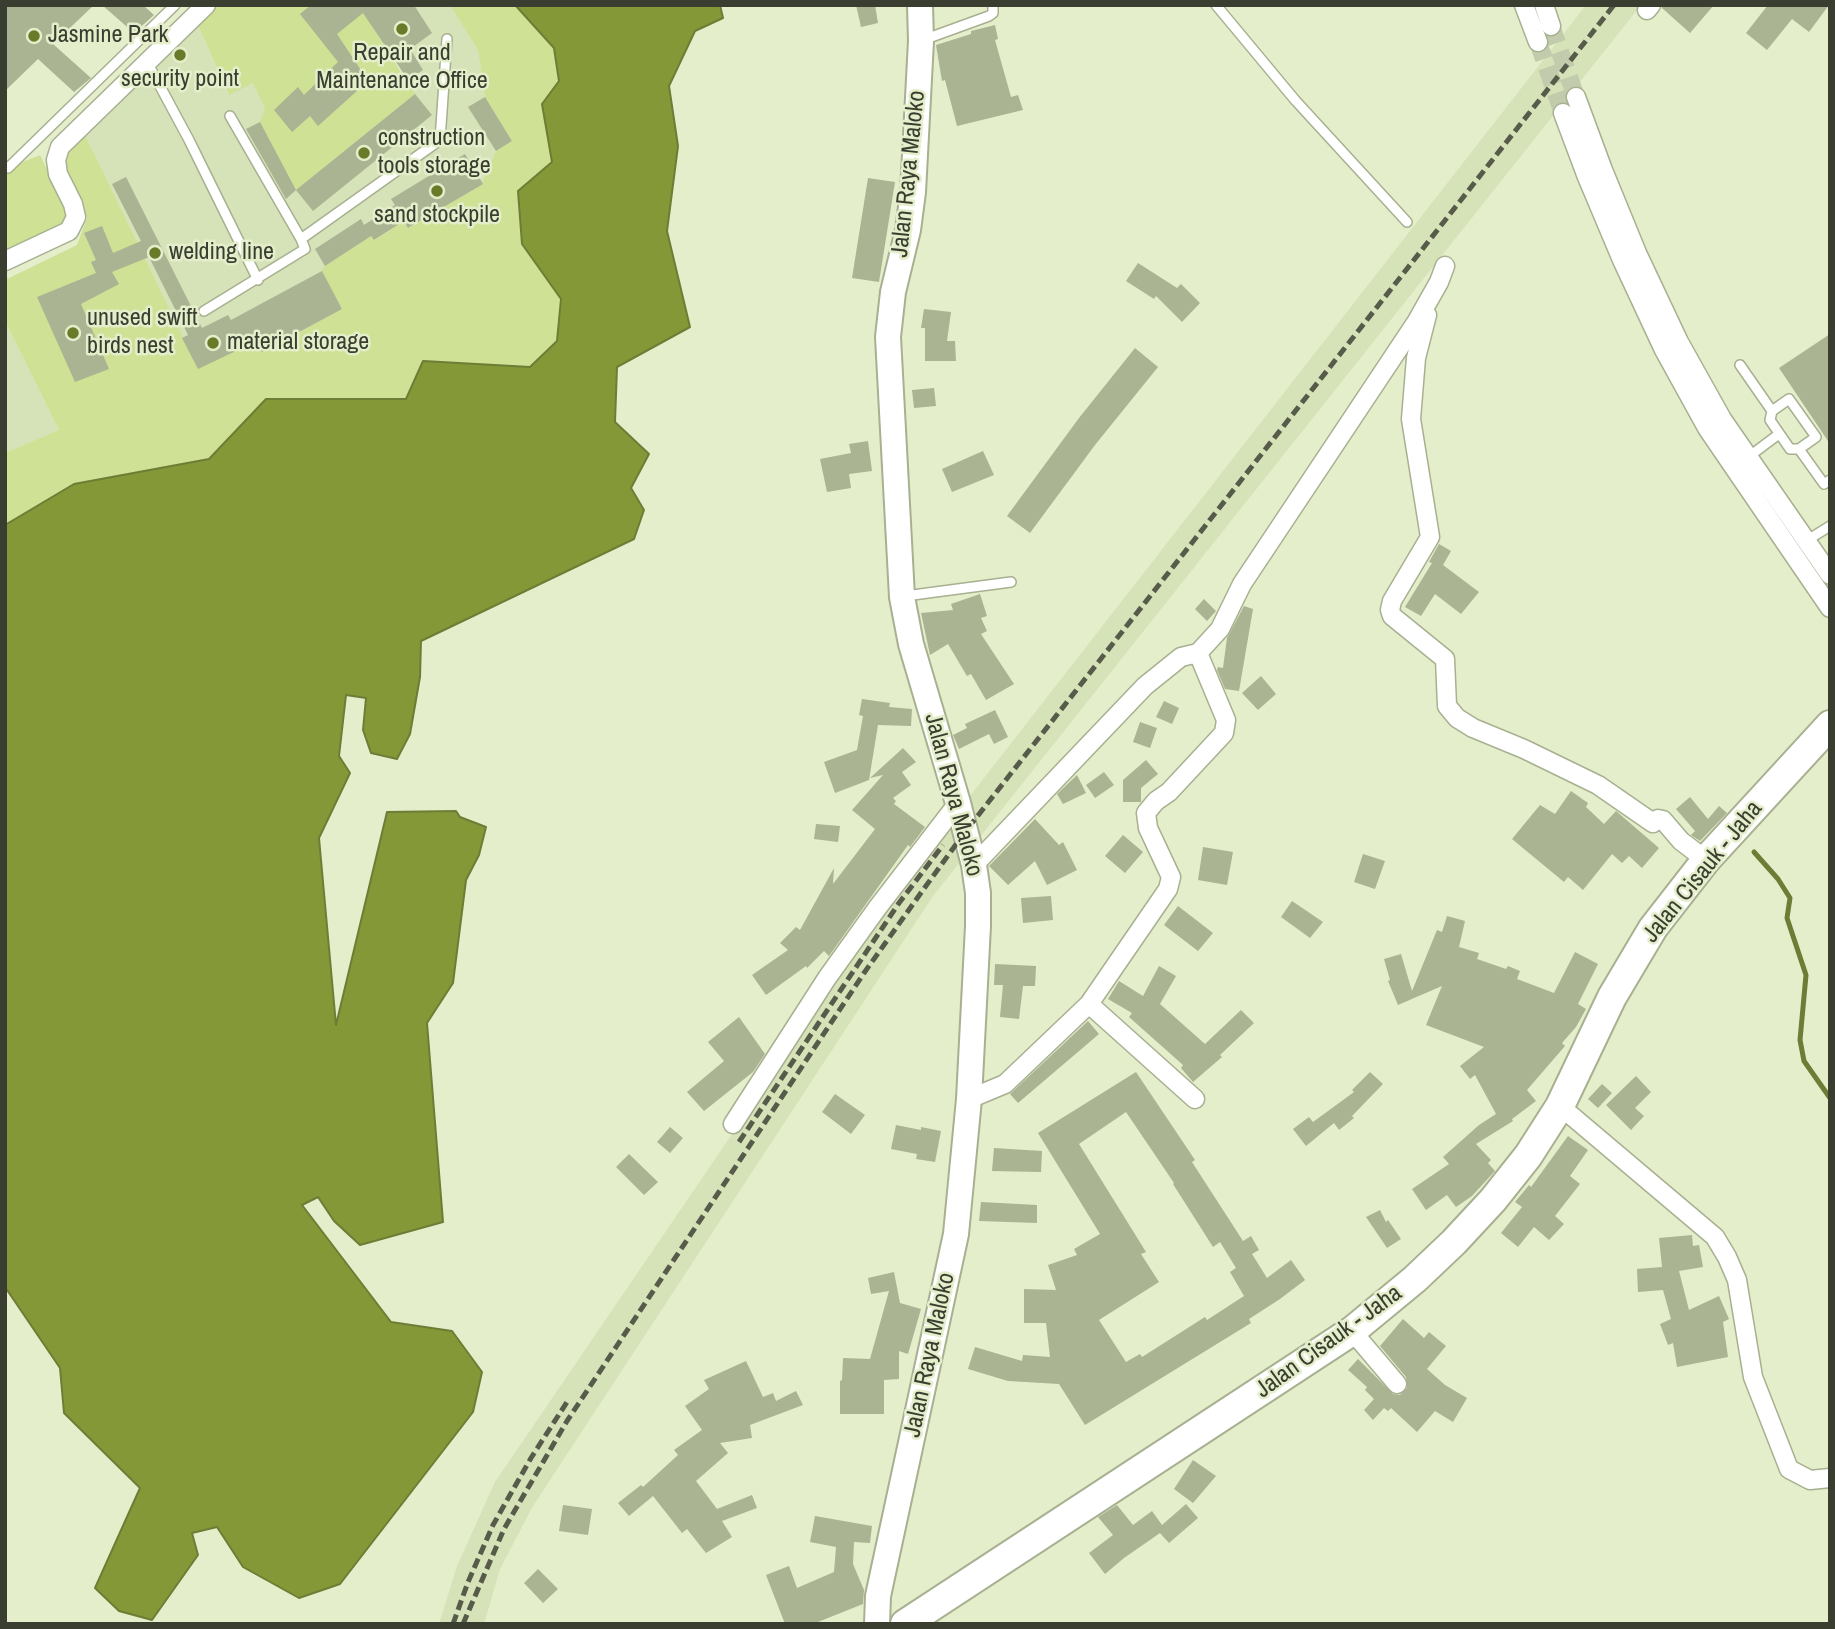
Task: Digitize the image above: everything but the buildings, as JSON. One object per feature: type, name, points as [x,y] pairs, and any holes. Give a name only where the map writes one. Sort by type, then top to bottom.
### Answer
[{"type":"main road","name":"Jalan Cisauk - Jaha","points":[[914,1621],[1352,1331],[1415,1279],[1454,1242],[1528,1156],[1560,1106],[1612,997],[1653,928],[1706,860],[1830,725]]},
{"type":"street","points":[[5,261],[69,231],[76,217],[73,204],[58,174],[56,160],[60,147],[206,5]]},
{"type":"street","name":"Jalan Raya Maloko","points":[[877,1624],[878,1596],[956,1234],[970,1098],[978,926],[978,893],[974,865],[911,644],[902,597],[888,337],[893,292],[906,240],[913,192],[921,41],[920,5]]},
{"type":"street","points":[[1524,5],[1538,42]]},
{"type":"street","points":[[1544,5],[1551,26]]},
{"type":"street","points":[[1576,97],[1632,241],[1679,342],[1741,462],[1830,608]]},
{"type":"street","points":[[1563,113],[1622,260],[1664,350],[1707,428],[1741,462],[1806,541],[1830,575]]},
{"type":"street","points":[[1445,265],[1419,344],[1411,419],[1430,537],[1392,601],[1392,616],[1445,659],[1447,706],[1457,718],[1473,728],[1598,785],[1653,823],[1658,819],[1663,820],[1681,841],[1706,860]]},
{"type":"street","points":[[974,865],[1145,686],[1181,657],[1198,653],[1220,629],[1242,584],[1435,290]]},
{"type":"street","points":[[970,1098],[1004,1084],[1089,1004],[1168,889],[1171,877],[1148,828],[1146,813],[1156,801],[1169,793],[1224,733],[1226,720],[1214,697],[1198,653]]},
{"type":"street","points":[[733,1124],[827,978],[958,803]]},
{"type":"street","points":[[1089,1004],[1195,1099]]},
{"type":"street","points":[[1560,1106],[1715,1237],[1737,1280],[1753,1377],[1788,1469],[1810,1480],[1830,1478]]},
{"type":"street","points":[[1352,1331],[1397,1384]]},
{"type":"lane","points":[[8,168],[174,5]]},
{"type":"lane","points":[[921,41],[989,16],[993,13],[993,5]]},
{"type":"lane","points":[[1216,5],[1295,100],[1407,222]]},
{"type":"lane","points":[[301,239],[440,140],[447,39]]},
{"type":"lane","points":[[147,62],[258,280]]},
{"type":"lane","points":[[204,311],[258,280],[304,249],[301,239],[230,116]]},
{"type":"lane","points":[[1740,365],[1772,411]]},
{"type":"lane","points":[[1789,399],[1816,436],[1799,449],[1790,449],[1779,434],[1770,420],[1772,411],[1789,399]]},
{"type":"lane","points":[[1741,462],[1779,434]]},
{"type":"lane","points":[[1799,449],[1824,484],[1830,480]]},
{"type":"lane","points":[[1806,541],[1830,526]]},
{"type":"lane","points":[[902,597],[1011,582]]},
{"type":"shaded area","points":[[215,5],[401,5],[371,25],[415,94],[296,190],[260,122],[265,109],[253,83],[229,95],[197,23]]},
{"type":"shaded area","points":[[401,5],[450,5],[478,50],[485,97],[512,141],[496,151],[483,184],[408,228],[404,221],[374,240],[342,309],[262,352],[198,369],[83,131],[197,23],[228,94],[253,83],[265,109],[414,94],[408,80],[371,25]]},
{"type":"shaded area","points":[[450,5],[517,5],[555,48],[559,81],[542,104],[552,162],[522,244],[561,299],[557,341],[530,368],[423,361],[407,399],[266,399],[209,459],[74,484],[5,525],[5,453],[59,430],[5,321],[5,280],[77,245],[87,218],[66,168],[65,151],[83,131],[198,368],[251,331],[263,352],[342,309],[322,271],[325,266],[371,236],[375,240],[404,221],[409,228],[482,184],[496,151],[512,141],[485,97],[478,50]]},
{"type":"shaded area","points":[[720,5],[723,18],[695,31],[669,86],[678,146],[667,231],[690,327],[617,367],[615,422],[649,454],[631,488],[644,510],[634,539],[421,641],[420,677],[410,734],[397,759],[371,753],[363,730],[366,698],[346,695],[339,756],[350,773],[319,838],[336,1025],[387,812],[456,811],[460,817],[486,827],[479,855],[466,880],[453,983],[427,1023],[443,1222],[360,1245],[334,1221],[318,1197],[302,1205],[391,1322],[452,1331],[482,1372],[473,1412],[340,1584],[299,1598],[243,1567],[217,1527],[192,1533],[198,1555],[152,1620],[119,1611],[95,1588],[140,1488],[64,1413],[60,1368],[5,1287],[5,525],[74,484],[209,459],[266,399],[406,399],[423,361],[530,367],[557,341],[561,299],[522,244],[518,191],[552,162],[542,104],[559,81],[554,48],[516,6]]},
{"type":"shaded area","points":[[1586,5],[1641,5],[933,896],[533,1506],[500,1569],[484,1624],[439,1624],[457,1566],[495,1482],[910,873]]},
{"type":"shaded area","points":[[40,155],[69,215],[65,226],[5,253],[5,169]]},
{"type":"shaded area","points":[[5,321],[59,430],[5,453]]},
{"type":"waterway","points":[[1754,852],[1778,879],[1790,898],[1787,918],[1806,975],[1800,1040],[1804,1061],[1830,1098]]},
{"type":"tunnel","points":[[1551,26],[1576,97]]},
{"type":"tunnel","points":[[1538,42],[1563,113]]},
{"type":"railway","points":[[463,1624],[504,1529],[567,1421],[864,973],[923,890],[965,832],[1614,5]]},
{"type":"railway","points":[[739,1142],[899,903],[943,845]]},
{"type":"railway","points":[[453,1624],[493,1525],[567,1402]]},
{"type":"place","name":"Repair and Maintenance Office","points":[[402,29]]},
{"type":"place","name":"Jasmine Park","points":[[34,36]]},
{"type":"place","name":"security point","points":[[180,55]]},
{"type":"place","name":"construction tools storage","points":[[364,153]]},
{"type":"place","name":"sand stockpile","points":[[437,191]]},
{"type":"place","name":"welding line","points":[[155,253]]},
{"type":"place","name":"unused swift birds nest","points":[[73,333]]},
{"type":"place","name":"material storage","points":[[213,343]]}]
